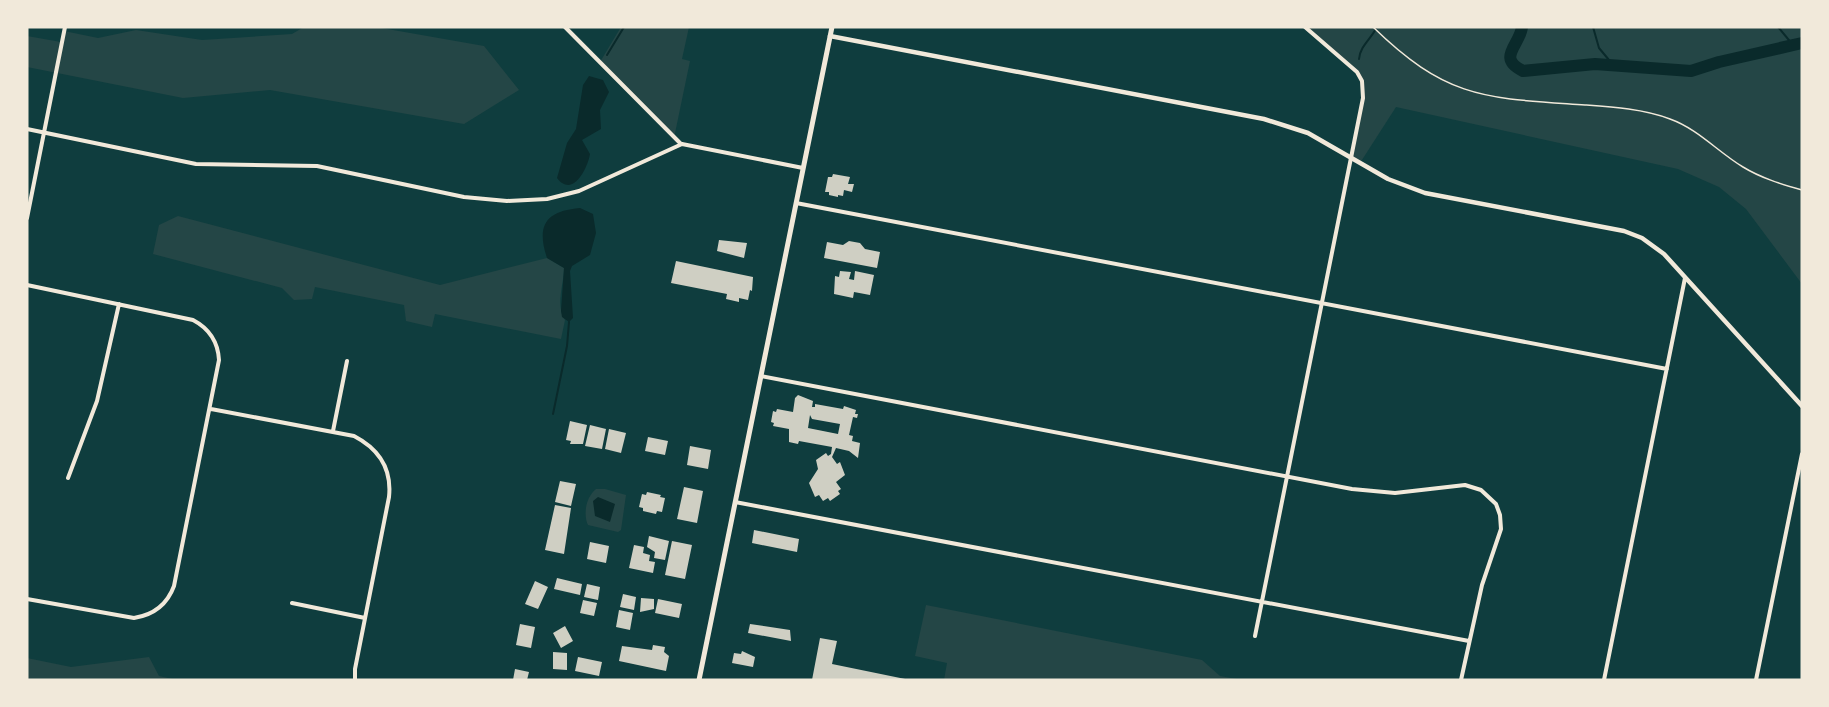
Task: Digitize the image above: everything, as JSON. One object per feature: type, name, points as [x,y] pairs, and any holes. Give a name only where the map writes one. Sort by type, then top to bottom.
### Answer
[{"type":"main road","points":[[699,680],[832,27]]},
{"type":"street","points":[[27,218],[64,27]]},
{"type":"street","points":[[565,27],[682,144],[803,168]]},
{"type":"street","points":[[1255,636],[1363,98],[1362,81],[1353,68],[1305,27]]},
{"type":"street","points":[[830,36],[1264,119],[1308,133],[1388,179],[1425,193],[1633,234],[1658,248],[1802,406]]},
{"type":"street","points":[[27,129],[196,164],[317,166],[464,196],[507,201],[547,199],[579,191],[682,144]]},
{"type":"street","points":[[796,203],[1667,369]]},
{"type":"street","points":[[1604,680],[1686,277]]},
{"type":"street","points":[[27,285],[188,318],[208,331],[217,345],[219,360],[174,586],[162,605],[142,616],[125,617],[27,599]]},
{"type":"street","points":[[68,478],[97,401],[119,304]]},
{"type":"street","points":[[333,431],[347,361]]},
{"type":"street","points":[[761,376],[1380,493],[1465,485],[1481,490],[1496,504],[1501,529],[1482,585],[1461,680]]},
{"type":"street","points":[[211,408],[354,436],[370,446],[383,462],[390,479],[390,497],[365,618],[355,680]]},
{"type":"street","points":[[1756,680],[1802,454]]},
{"type":"street","points":[[735,502],[1469,641]]},
{"type":"street","points":[[292,603],[365,618]]},
{"type":"path","points":[[1373,27],[1415,65],[1436,78],[1466,91],[1497,97],[1627,109],[1661,116],[1688,127],[1757,175],[1802,190]]},
{"type":"shaded area","points":[[304,27],[376,27],[484,46],[519,90],[464,124],[270,90],[183,98],[27,67],[27,36],[61,42],[64,31],[98,38],[136,30],[202,40],[292,34]]},
{"type":"shaded area","points":[[621,27],[689,27],[682,59],[690,61],[674,138],[600,62]]},
{"type":"shaded area","points":[[1305,27],[1802,27],[1802,284],[1746,209],[1719,187],[1678,169],[1396,107],[1360,163],[1350,157],[1363,98],[1359,76]]},
{"type":"shaded area","points":[[589,76],[603,80],[609,92],[600,110],[601,129],[582,140],[590,154],[579,179],[569,185],[563,184],[557,178],[567,143],[576,129],[583,85]]},
{"type":"shaded area","points":[[580,208],[593,214],[596,233],[590,255],[572,266],[570,271],[573,318],[569,322],[562,317],[561,311],[564,268],[547,258],[543,237],[544,228],[552,216],[559,212]]},
{"type":"shaded area","points":[[178,216],[440,285],[547,258],[564,268],[560,302],[565,320],[561,339],[435,314],[432,327],[406,321],[404,305],[315,287],[312,299],[294,300],[282,288],[153,254],[159,225]]},
{"type":"shaded area","points":[[596,489],[626,495],[621,530],[618,532],[588,525],[586,506]]},
{"type":"shaded area","points":[[598,497],[615,504],[610,522],[595,516],[593,501]]},
{"type":"shaded area","points":[[926,605],[1202,660],[1220,676],[1242,680],[944,680],[947,663],[915,656]]},
{"type":"shaded area","points":[[149,657],[159,676],[177,680],[27,680],[27,658],[71,667]]},
{"type":"building","points":[[833,174],[850,177],[848,184],[854,184],[852,192],[844,190],[843,196],[838,195],[838,197],[825,192],[828,177],[832,177]]},
{"type":"building","points":[[719,240],[747,243],[744,258],[717,251]]},
{"type":"building","points":[[849,241],[860,243],[865,249],[880,252],[877,268],[824,258],[827,242],[843,245]]},
{"type":"building","points":[[676,261],[753,277],[752,291],[750,290],[748,300],[739,298],[739,302],[726,299],[727,294],[671,283]]},
{"type":"building","points":[[840,271],[851,272],[849,279],[854,280],[855,271],[874,275],[870,295],[854,292],[853,298],[834,294],[835,276],[839,277]]},
{"type":"building","points":[[798,395],[813,401],[812,407],[815,407],[815,404],[843,409],[844,406],[856,410],[855,414],[858,414],[857,418],[853,417],[849,435],[853,436],[852,441],[860,443],[858,458],[849,451],[836,448],[832,457],[837,464],[840,462],[845,475],[836,482],[841,489],[838,491],[840,494],[830,501],[828,498],[823,501],[819,495],[815,497],[809,483],[818,469],[816,460],[826,453],[828,456],[831,454],[832,447],[799,441],[798,444],[789,442],[789,429],[773,426],[774,423],[771,422],[773,411],[776,412],[777,409],[793,412],[795,398]],"holes":[[[810,415],[812,419],[840,424],[838,434],[808,428]]]},
{"type":"building","points":[[570,421],[587,425],[583,444],[570,444],[571,441],[566,440]]},
{"type":"building","points":[[590,425],[606,429],[602,449],[585,446]]},
{"type":"building","points":[[609,429],[626,433],[621,453],[605,449]]},
{"type":"building","points":[[648,437],[668,441],[665,455],[645,451]]},
{"type":"building","points":[[690,446],[711,450],[708,469],[687,465]]},
{"type":"building","points":[[560,481],[576,484],[571,506],[555,502]]},
{"type":"building","points":[[684,487],[703,491],[697,523],[677,519]]},
{"type":"building","points":[[647,492],[665,498],[662,512],[657,511],[656,514],[643,511],[643,508],[639,507],[642,494],[646,495]]},
{"type":"building","points":[[555,505],[571,508],[564,554],[545,550]]},
{"type":"building","points":[[754,530],[799,539],[797,552],[752,543]]},
{"type":"building","points":[[649,536],[669,541],[665,560],[654,558],[655,552],[647,547]]},
{"type":"building","points":[[672,541],[692,545],[685,579],[665,575]]},
{"type":"building","points":[[590,542],[609,546],[606,563],[587,559]]},
{"type":"building","points":[[634,545],[644,547],[643,553],[650,555],[649,561],[655,562],[653,573],[629,568]]},
{"type":"building","points":[[557,578],[582,584],[580,595],[554,589]]},
{"type":"building","points":[[535,581],[548,587],[538,609],[525,604]]},
{"type":"building","points":[[587,584],[600,587],[598,600],[584,597]]},
{"type":"building","points":[[623,594],[636,597],[634,610],[620,607]]},
{"type":"building","points":[[641,598],[654,599],[654,609],[640,612]]},
{"type":"building","points":[[658,599],[682,604],[679,618],[655,613]]},
{"type":"building","points":[[583,600],[597,603],[594,616],[580,613]]},
{"type":"building","points":[[619,610],[633,613],[630,630],[616,627]]},
{"type":"building","points":[[520,624],[535,627],[531,648],[516,645]]},
{"type":"building","points":[[750,624],[790,630],[791,641],[748,633]]},
{"type":"building","points":[[565,626],[573,641],[561,648],[553,633]]},
{"type":"building","points":[[820,638],[837,641],[832,664],[910,680],[812,680]]},
{"type":"building","points":[[653,645],[665,647],[664,652],[669,656],[666,671],[619,661],[622,646],[652,650]]},
{"type":"building","points":[[742,651],[755,657],[753,667],[732,663],[734,653],[741,654]]},
{"type":"building","points":[[553,652],[567,653],[567,670],[553,669]]},
{"type":"building","points":[[578,657],[602,662],[599,676],[575,671]]},
{"type":"building","points":[[515,669],[529,672],[527,680],[513,680]]},
{"type":"waterway","points":[[607,55],[624,27]]},
{"type":"waterway","points":[[1359,59],[1364,46],[1377,27]]},
{"type":"waterway","points":[[1522,27],[1510,56],[1515,66],[1523,71],[1595,64],[1691,71],[1719,62],[1802,43]]},
{"type":"waterway","points":[[1593,27],[1599,48],[1614,66]]},
{"type":"waterway","points":[[1778,27],[1793,45]]},
{"type":"waterway","points":[[553,414],[567,346],[569,322]]}]
